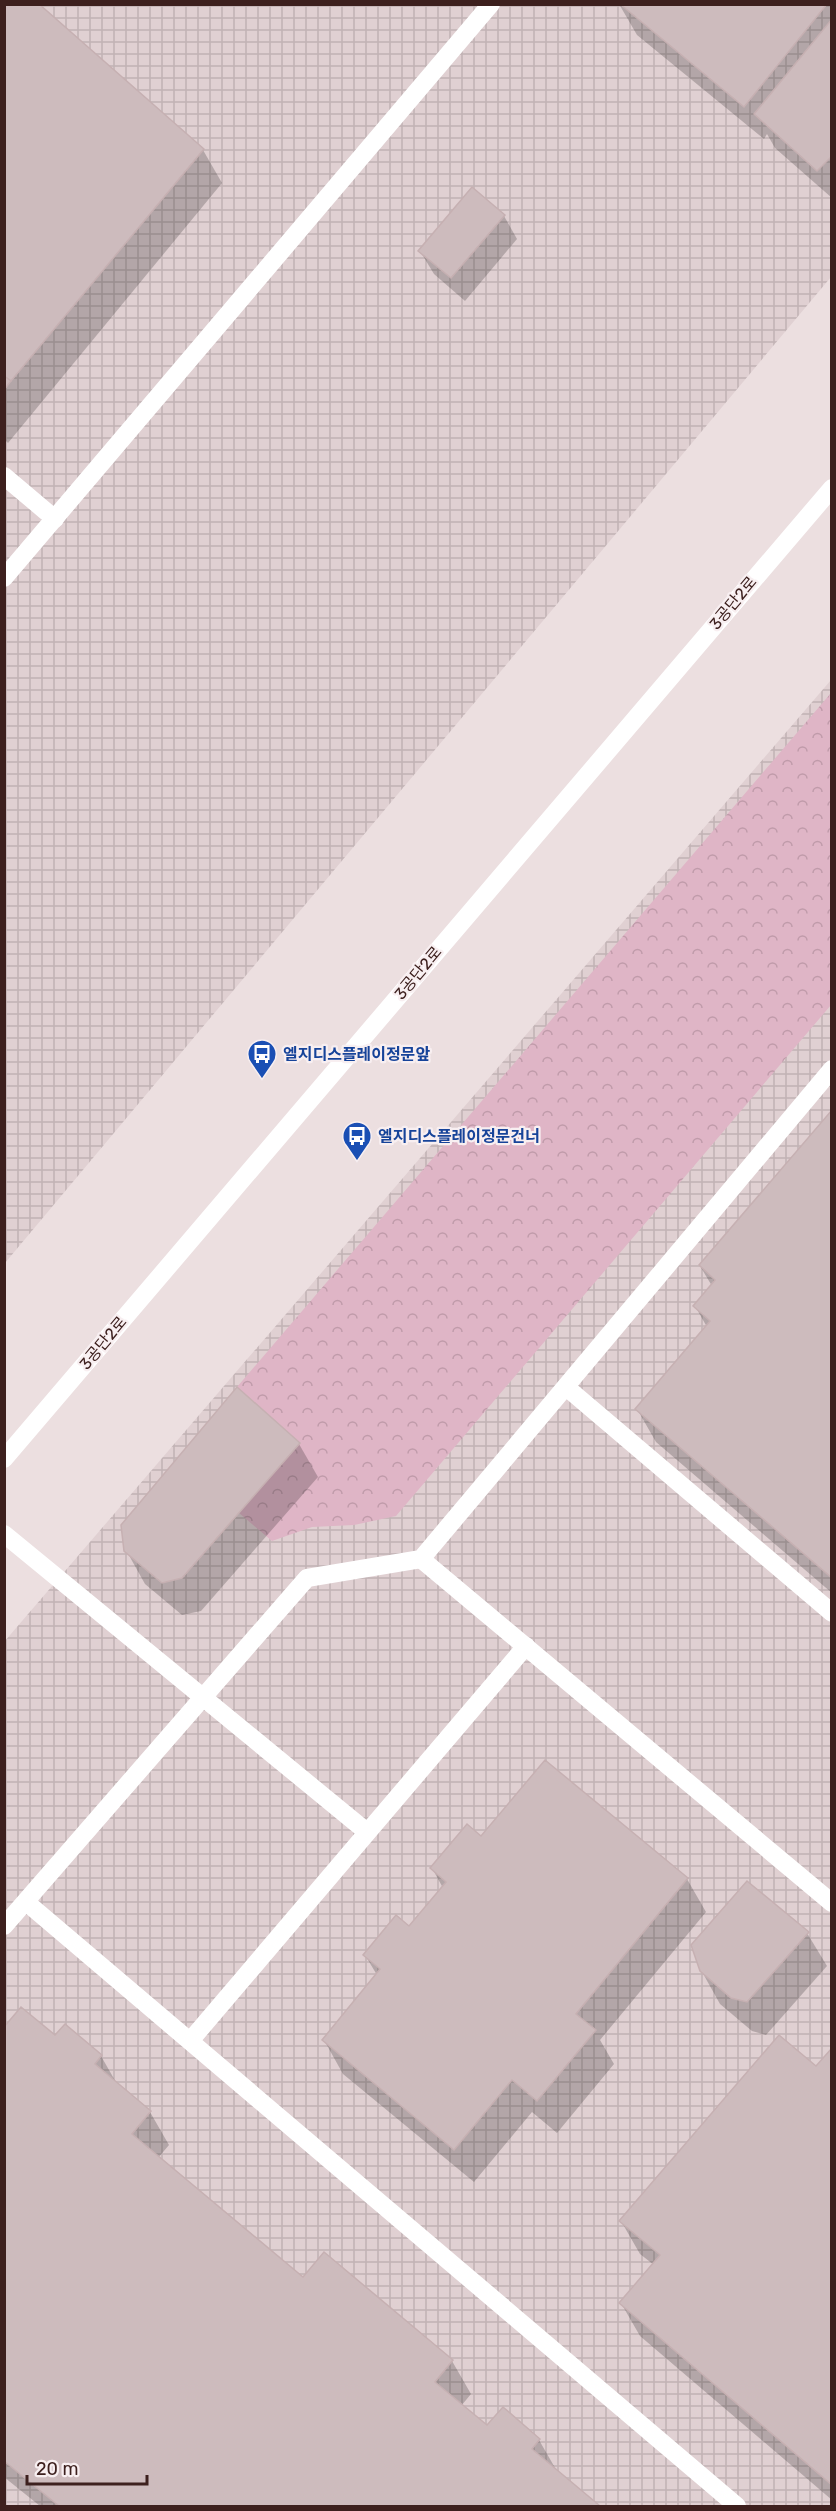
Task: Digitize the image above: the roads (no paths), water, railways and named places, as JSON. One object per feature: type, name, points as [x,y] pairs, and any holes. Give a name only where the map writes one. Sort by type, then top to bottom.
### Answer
[{"type":"street","points":[[4,578],[491,4]]},
{"type":"street","points":[[4,476],[55,519]]},
{"type":"street","name":"3공단2로","points":[[4,1459],[831,488]]},
{"type":"street","points":[[4,1926],[307,1578],[421,1559],[831,1069]]},
{"type":"street","points":[[566,1387],[831,1613]]},
{"type":"street","points":[[4,1534],[367,1832]]},
{"type":"street","points":[[421,1559],[831,1903]]},
{"type":"street","points":[[190,2041],[526,1646]]},
{"type":"street","points":[[26,1902],[738,2506]]},
{"type":"place","name":"엘지디스플레이정문앞","points":[[262,1080]]},
{"type":"place","name":"엘지디스플레이정문건너","points":[[357,1162]]}]
